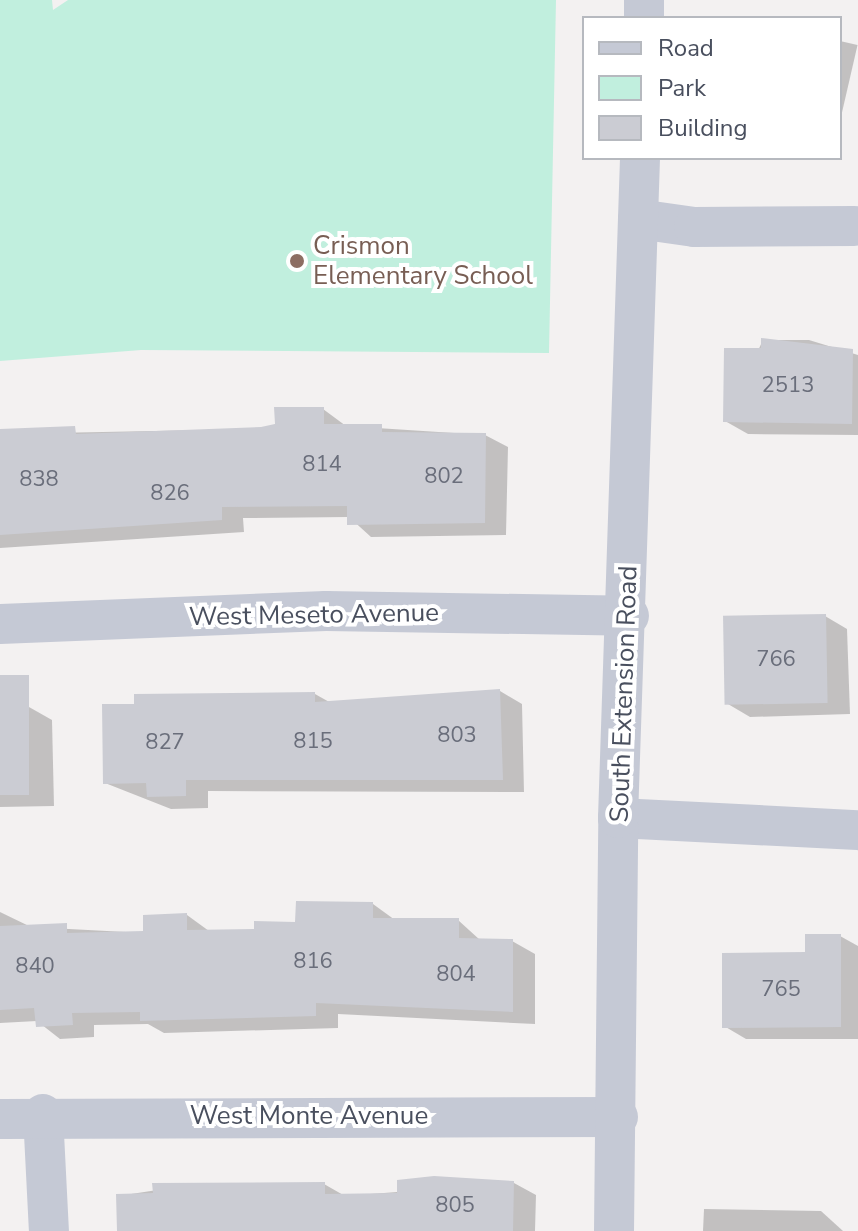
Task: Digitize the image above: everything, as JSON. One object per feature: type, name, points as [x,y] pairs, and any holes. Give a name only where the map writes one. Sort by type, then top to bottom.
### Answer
[{"type":"street","name":"South Extension Road","points":[[614,1231],[618,1117],[618,818],[629,616],[640,160]]},
{"type":"street","points":[[638,219],[694,227],[854,226]]},
{"type":"street","name":"West Meseto Avenue","points":[[0,624],[326,611],[629,616]]},
{"type":"street","points":[[618,818],[858,830]]},
{"type":"street","points":[[43,1114],[49,1231]]},
{"type":"street","name":"West Monte Avenue","points":[[0,1119],[43,1114],[618,1117]]},
{"type":"green space","name":"Crismon Elementary School","points":[[0,0],[52,0],[53,10],[68,0],[556,0],[549,353],[141,350],[0,361]]},
{"type":"building","points":[[761,338],[853,349],[852,424],[723,422],[724,348],[761,348]]},
{"type":"building","points":[[274,407],[324,407],[324,424],[382,424],[382,432],[486,433],[485,523],[347,525],[347,506],[222,507],[222,520],[0,535],[0,429],[75,426],[76,434],[261,427],[275,424]]},
{"type":"building","points":[[826,614],[828,703],[725,705],[723,616]]},
{"type":"building","points":[[0,675],[29,675],[29,795],[0,795]]},
{"type":"building","points":[[500,689],[503,780],[186,780],[186,796],[147,797],[146,783],[103,784],[102,704],[134,704],[134,694],[315,692],[315,702]]},
{"type":"building","points":[[296,901],[373,902],[373,918],[459,918],[459,938],[513,939],[513,1012],[316,1003],[316,1016],[140,1021],[140,1012],[72,1013],[73,1025],[36,1027],[34,1008],[0,1010],[0,926],[67,923],[67,933],[143,931],[143,915],[187,913],[187,930],[254,929],[254,921],[295,922]]},
{"type":"building","points":[[805,934],[841,934],[841,1027],[722,1028],[722,953],[805,952]]},
{"type":"building","points":[[434,1176],[514,1181],[513,1231],[117,1231],[116,1194],[153,1193],[152,1183],[325,1182],[325,1194],[397,1193],[397,1180]]},
{"type":"place","name":"Crismon Elementary School","points":[[297,261]]}]
